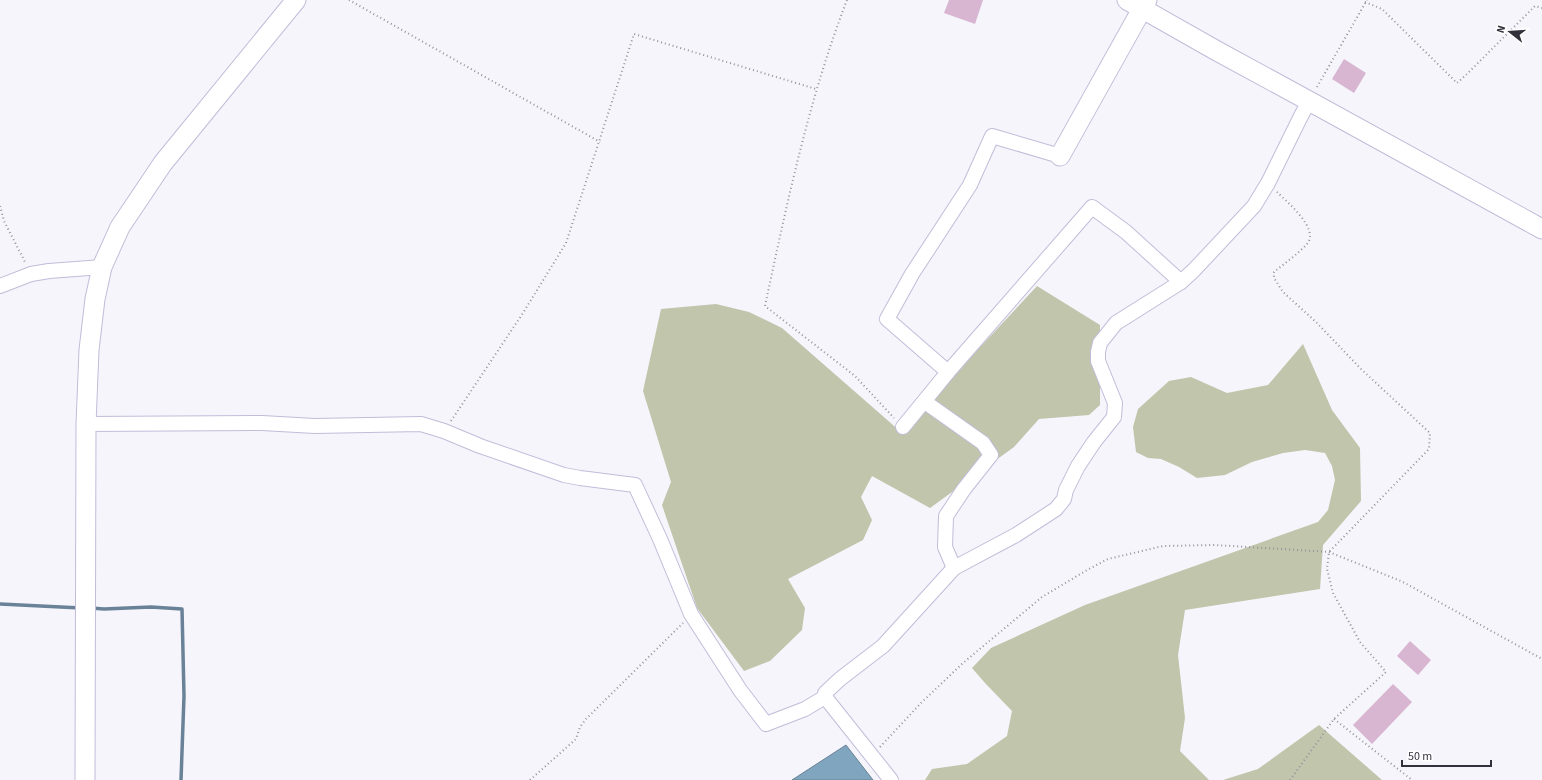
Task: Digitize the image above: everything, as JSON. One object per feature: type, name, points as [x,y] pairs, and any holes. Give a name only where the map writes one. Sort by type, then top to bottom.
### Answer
[{"type":"street","points":[[85,780],[86,424],[89,350],[95,299],[102,267],[120,227],[163,163],[296,0]]},
{"type":"street","points":[[948,372],[887,320],[912,274],[970,185],[992,136],[1060,156],[1139,3],[1217,51],[1542,229]]},
{"type":"street","points":[[86,424],[262,423],[315,426],[421,424],[444,430],[480,446],[564,475],[635,484],[660,539],[691,614],[740,690],[766,724],[805,709],[825,697],[825,694],[840,679],[883,646],[954,568],[1016,535],[1056,509],[1064,499],[1066,490],[1078,466],[1094,442],[1114,418],[1115,403],[1098,361],[1100,343],[1116,323],[1181,282],[1254,206],[1268,183],[1309,101]]},
{"type":"street","points":[[903,427],[948,372],[1092,207],[1126,232],[1181,282]]},
{"type":"street","points":[[0,286],[31,274],[48,271],[102,267]]},
{"type":"street","points":[[925,402],[983,443],[991,455],[964,489],[946,516],[946,547],[954,568]]},
{"type":"street","points":[[825,697],[891,780]]},
{"type":"path","points":[[350,0],[600,142]]},
{"type":"path","points":[[847,0],[831,41],[816,90],[780,237],[765,306],[855,376],[903,427]]},
{"type":"path","points":[[1309,101],[1366,1],[1382,8],[1456,83],[1467,74],[1535,6],[1542,8]]},
{"type":"path","points":[[444,430],[523,313],[566,242],[600,142],[634,34],[816,90]]},
{"type":"path","points":[[1268,183],[1302,218],[1308,227],[1310,236],[1308,243],[1274,272],[1274,278],[1277,284],[1283,292],[1316,322],[1362,370],[1430,433],[1429,449],[1329,552],[1327,569],[1333,593],[1360,642],[1386,672],[1334,719],[1290,780]]},
{"type":"path","points":[[0,206],[4,221],[31,274]]},
{"type":"path","points":[[872,755],[931,693],[963,663],[1042,597],[1086,570],[1108,559],[1163,546],[1215,545],[1329,552],[1403,582],[1542,659]]},
{"type":"path","points":[[530,780],[576,739],[580,727],[586,719],[674,633],[691,614]]},
{"type":"path","points":[[1334,719],[1412,780]]},
{"type":"green space","points":[[1037,286],[1100,325],[1100,405],[1089,415],[1039,419],[1014,447],[930,508],[872,476],[861,497],[872,520],[863,540],[788,579],[805,608],[802,630],[770,661],[744,671],[697,608],[662,505],[671,482],[643,391],[661,309],[716,304],[749,312],[782,328],[901,432]]},
{"type":"green space","points":[[1303,344],[1332,410],[1360,448],[1361,501],[1323,545],[1320,589],[1185,610],[1178,655],[1185,718],[1180,751],[1209,780],[925,780],[932,769],[967,764],[1007,736],[1012,711],[972,668],[991,648],[1085,605],[1318,522],[1328,510],[1335,480],[1332,466],[1325,453],[1305,450],[1283,453],[1252,462],[1225,475],[1197,478],[1179,467],[1161,459],[1148,458],[1136,452],[1133,427],[1138,409],[1169,381],[1191,377],[1227,393],[1268,385]]},
{"type":"green space","points":[[1319,725],[1382,780],[1223,780],[1258,769]]},
{"type":"water","points":[[846,745],[873,780],[792,780]]},
{"type":"building","points":[[949,0],[983,0],[975,24],[944,13]]},
{"type":"building","points":[[1344,59],[1366,73],[1354,93],[1332,79]]},
{"type":"building","points":[[1410,641],[1431,660],[1418,675],[1397,656]]},
{"type":"building","points":[[1393,684],[1412,702],[1372,744],[1353,725]]},
{"type":"waterway","points":[[0,604],[81,608]]},
{"type":"waterway","points":[[91,608],[104,609],[151,607],[182,609],[184,696],[181,780]]}]
